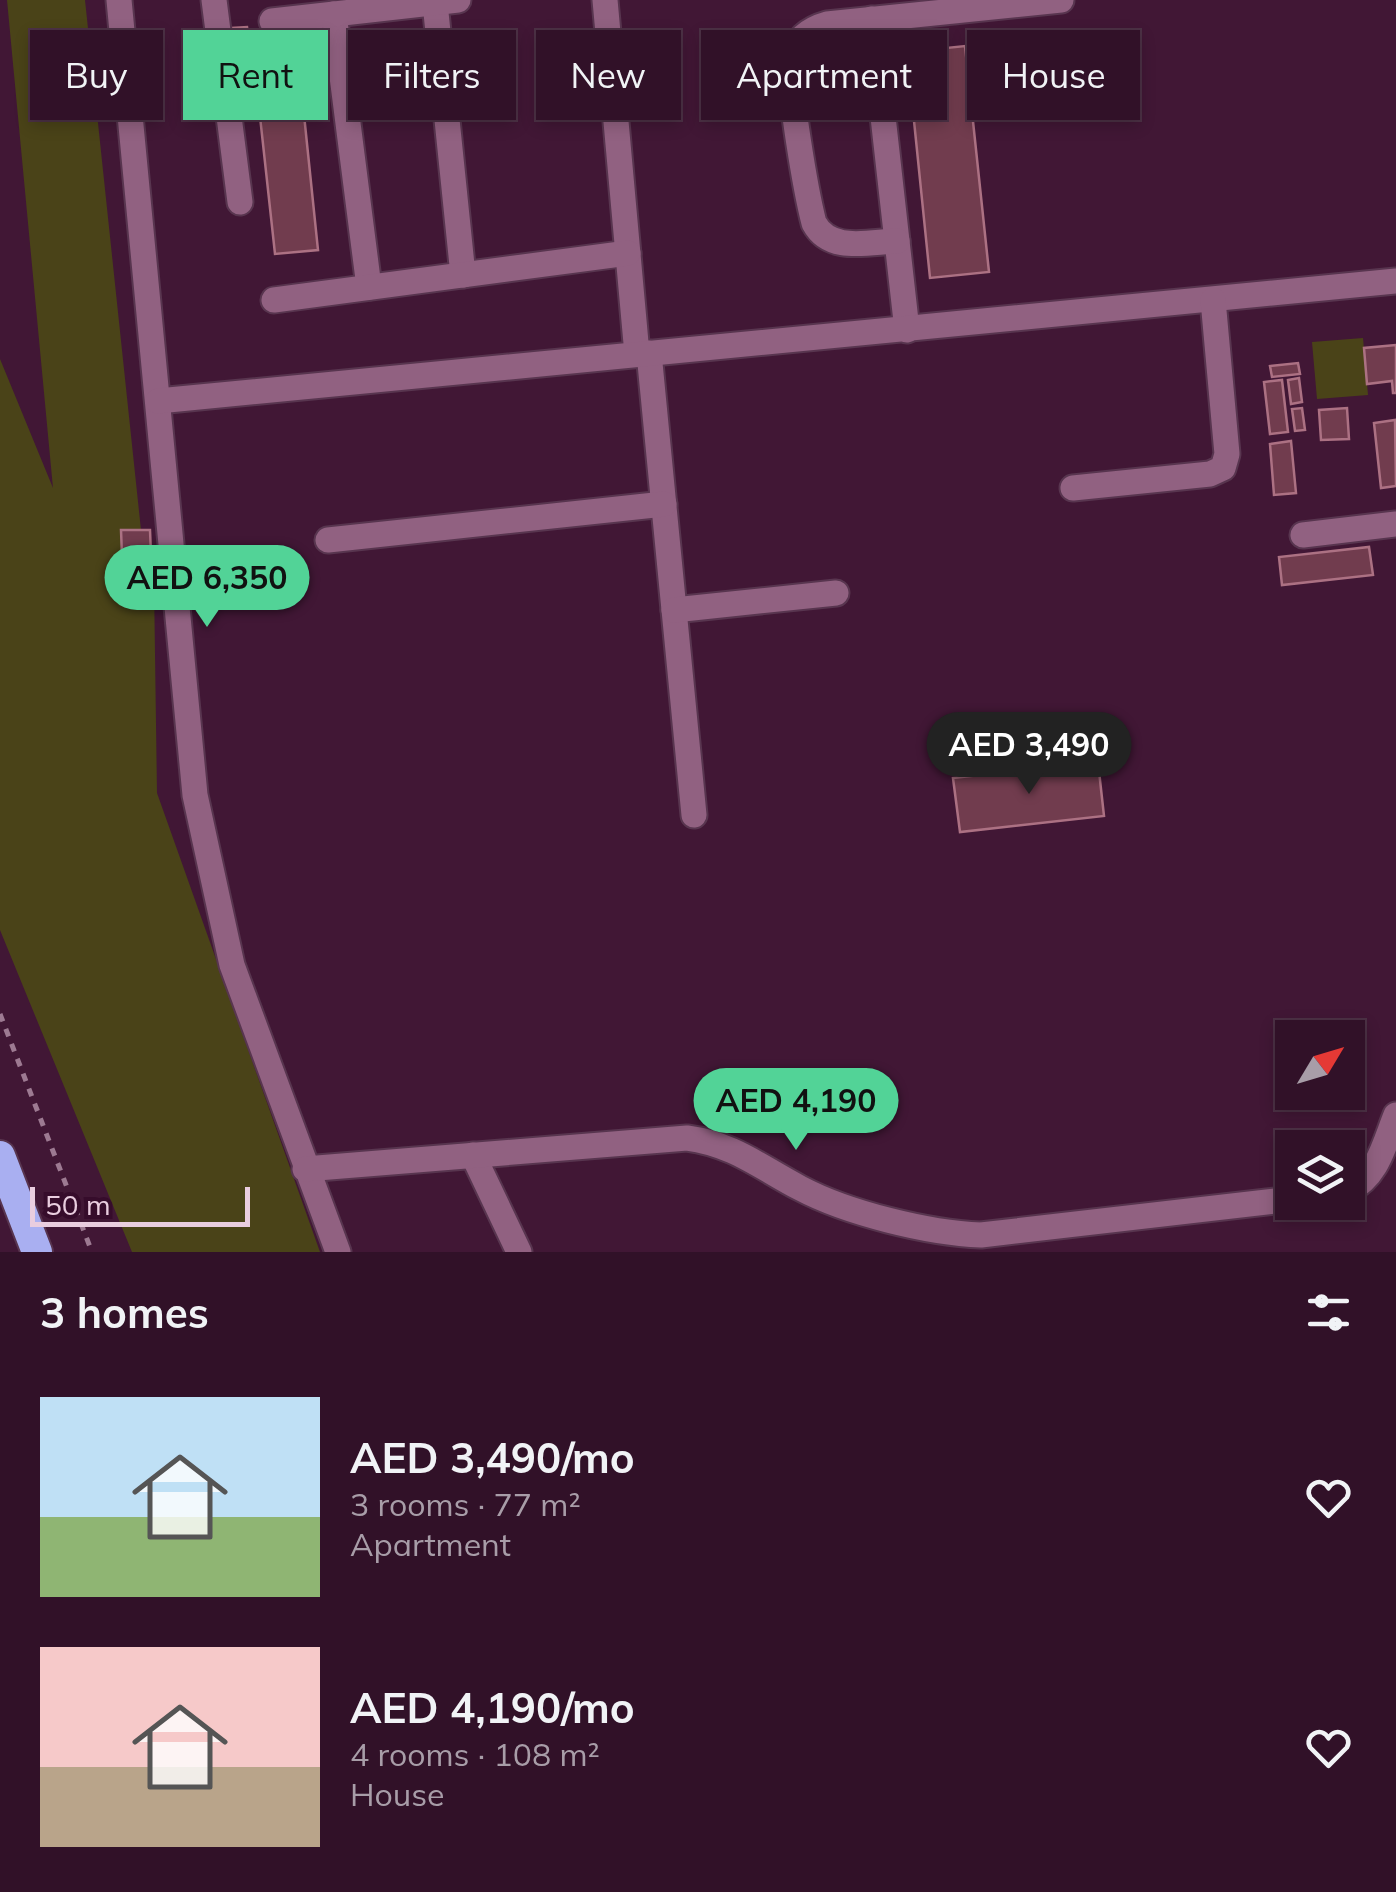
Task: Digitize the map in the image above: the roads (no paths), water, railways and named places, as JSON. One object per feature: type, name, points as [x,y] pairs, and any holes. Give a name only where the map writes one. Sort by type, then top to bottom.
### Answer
[{"type":"highway","points":[[0,1156],[37,1252]]},
{"type":"street","points":[[119,0],[195,795],[210,881],[232,966],[338,1252]]},
{"type":"street","points":[[214,0],[240,202]]},
{"type":"street","points":[[605,0],[628,253],[664,504],[694,815]]},
{"type":"street","points":[[897,240],[838,243],[818,230],[792,73],[796,47],[814,28],[1061,0]]},
{"type":"street","points":[[272,21],[446,1],[463,275]]},
{"type":"street","points":[[334,14],[369,287]]},
{"type":"street","points":[[872,20],[907,330]]},
{"type":"street","points":[[274,300],[628,253]]},
{"type":"street","points":[[158,401],[1396,281]]},
{"type":"street","points":[[1073,488],[1210,474],[1224,468],[1227,454],[1213,300]]},
{"type":"street","points":[[328,540],[664,504]]},
{"type":"street","points":[[1303,535],[1396,524]]},
{"type":"street","points":[[674,610],[836,593]]},
{"type":"street","points":[[1365,1179],[1376,1166],[1396,1115]]},
{"type":"street","points":[[305,1168],[664,1139],[710,1141],[732,1148],[826,1199],[934,1230],[970,1235],[1275,1201]]},
{"type":"street","points":[[473,1155],[518,1252]]}]
